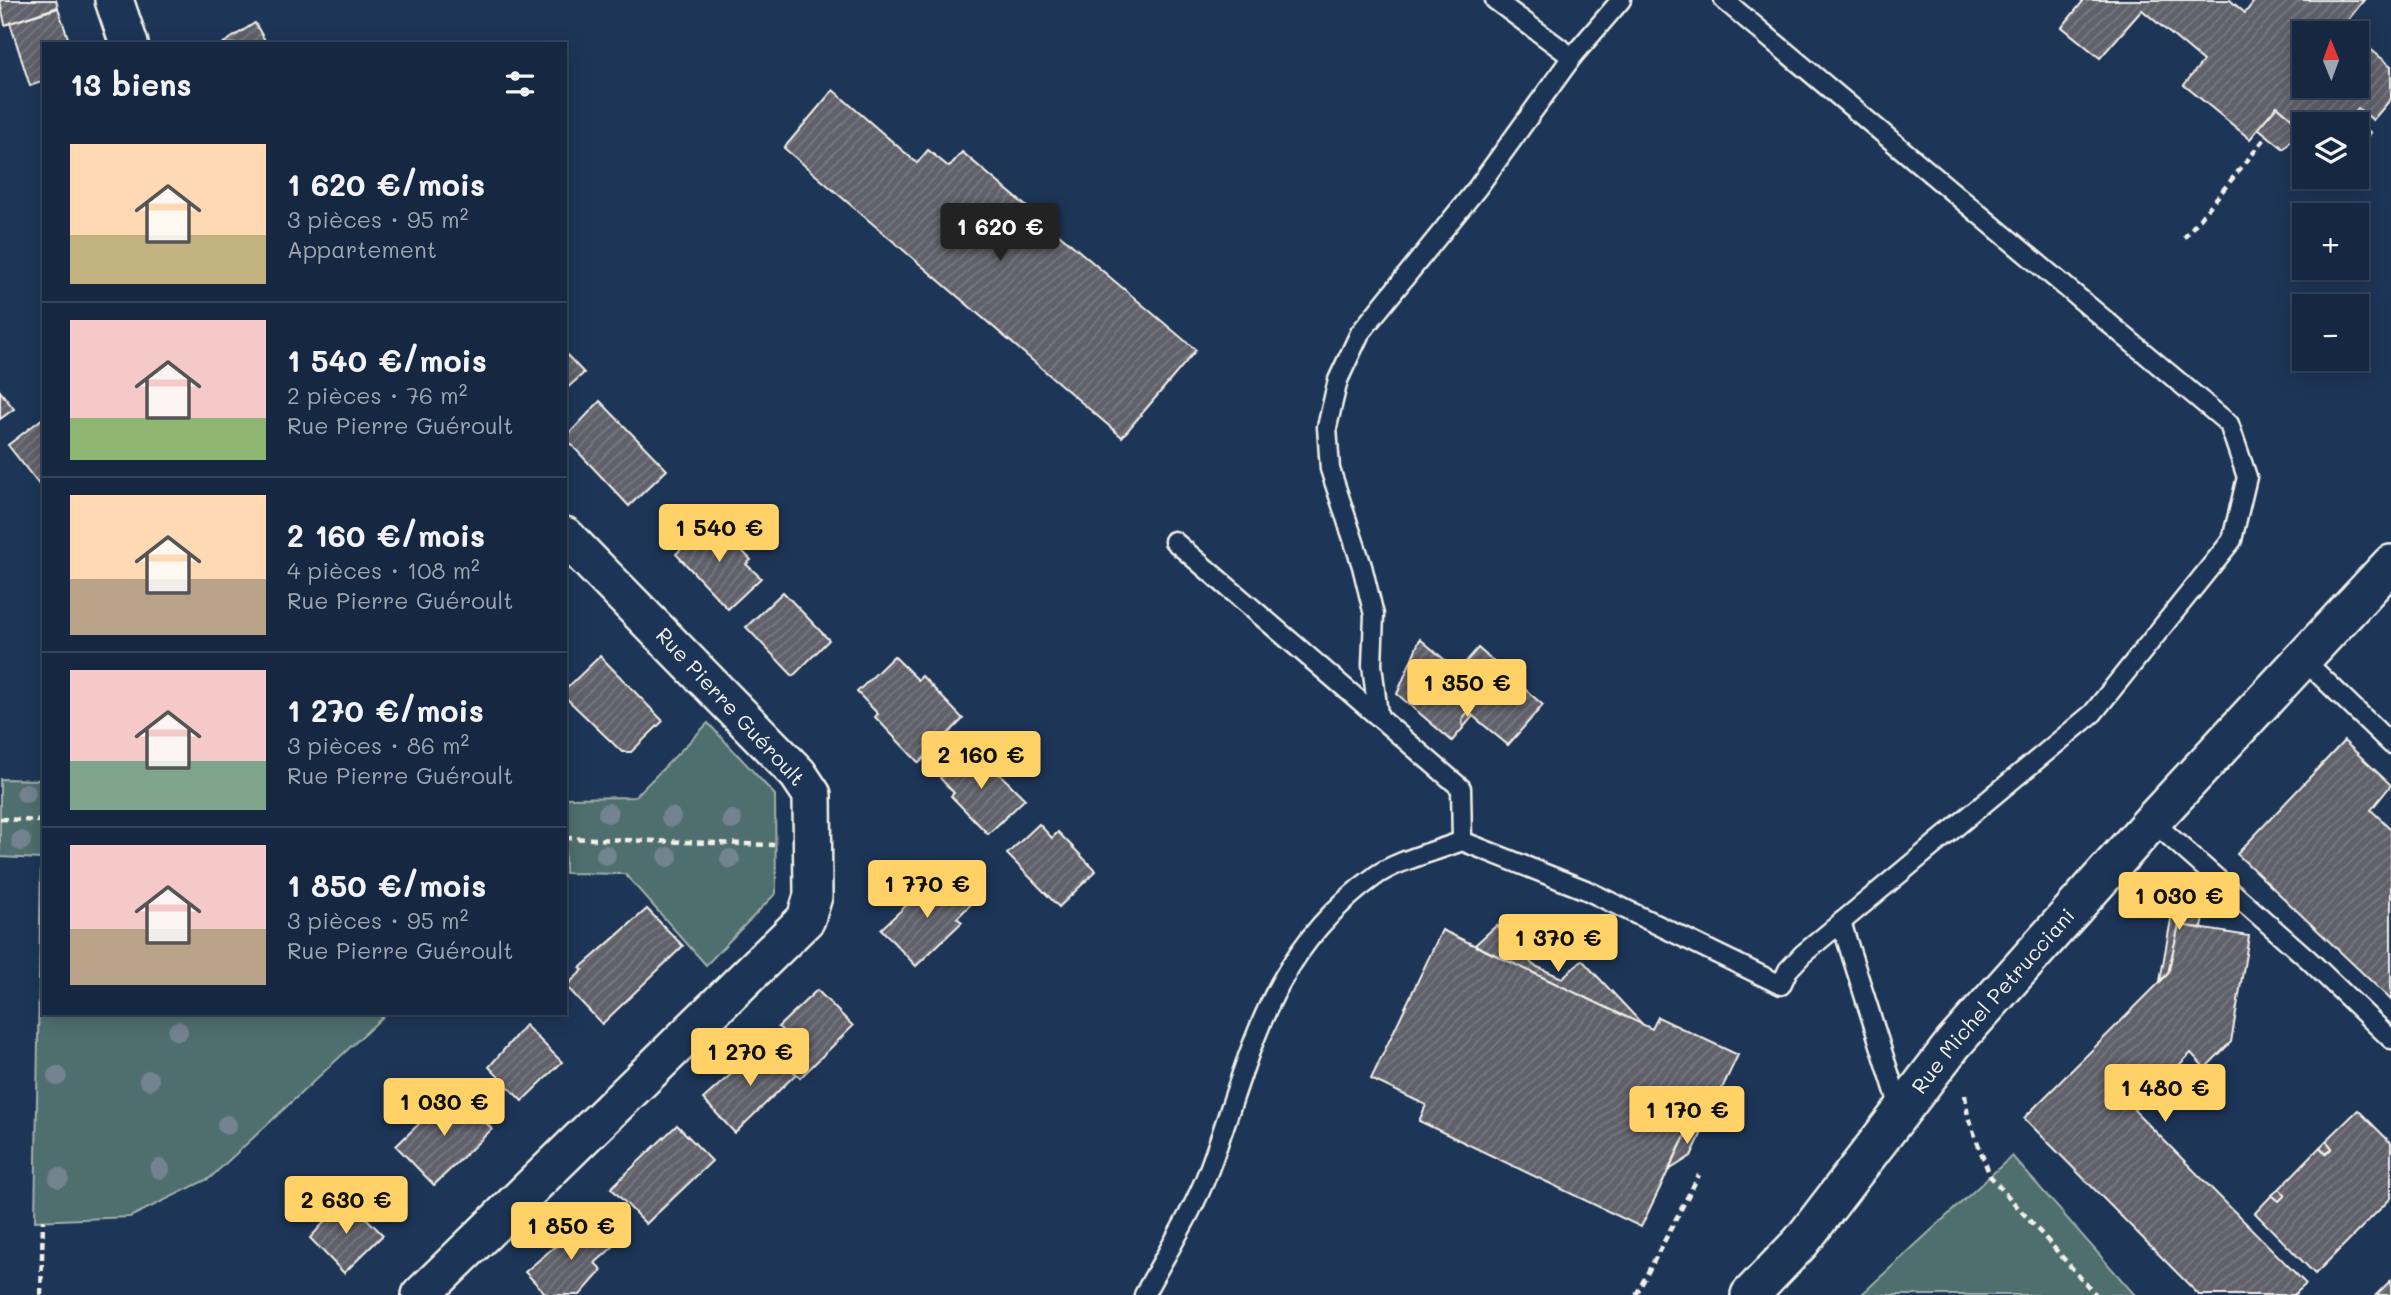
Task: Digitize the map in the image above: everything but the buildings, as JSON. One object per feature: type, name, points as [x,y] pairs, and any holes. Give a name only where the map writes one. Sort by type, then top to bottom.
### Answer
[{"type":"street","points":[[114,0],[128,42]]},
{"type":"street","name":"Rue Pierre Guéroult","points":[[421,1295],[806,919],[813,895],[812,795],[798,774],[567,538]]},
{"type":"street","name":"Rue Michel Petrucciani","points":[[1750,1295],[1801,1242],[1943,1058],[2152,821],[2391,564]]},
{"type":"lane","points":[[1495,0],[1572,57]]},
{"type":"lane","points":[[1378,714],[1372,665],[1374,615],[1362,566],[1330,469],[1327,427],[1338,380],[1360,333],[1478,187],[1572,57],[1621,0]]},
{"type":"lane","points":[[1144,1295],[1207,1175],[1256,1031],[1284,975],[1318,926],[1375,875],[1462,841],[1586,890],[1781,985],[1788,970],[1803,954],[2093,713],[2232,540],[2247,477],[2229,424],[1724,0]]},
{"type":"lane","points":[[1174,541],[1461,788],[1462,841]]},
{"type":"lane","points":[[2304,660],[2391,744]]},
{"type":"lane","points":[[2152,821],[2309,960],[2391,1039]]},
{"type":"lane","points":[[1841,922],[1902,1114]]},
{"type":"path","points":[[2184,238],[2267,136]]},
{"type":"path","points":[[0,819],[42,821]]},
{"type":"path","points":[[567,838],[813,846]]},
{"type":"path","points":[[1943,1058],[1961,1071],[1968,1117],[1990,1176],[2096,1295]]},
{"type":"path","points":[[1636,1295],[1699,1175]]},
{"type":"path","points":[[41,1295],[43,1220]]},
{"type":"green space","points":[[708,723],[775,795],[776,893],[706,965],[625,874],[567,873],[567,798],[635,797]]},
{"type":"green space","points":[[0,779],[42,780],[42,1015],[385,1015],[210,1178],[130,1217],[35,1221],[41,859],[0,857]]},
{"type":"green space","points":[[2012,1156],[2135,1295],[1861,1295],[1990,1176]]}]
